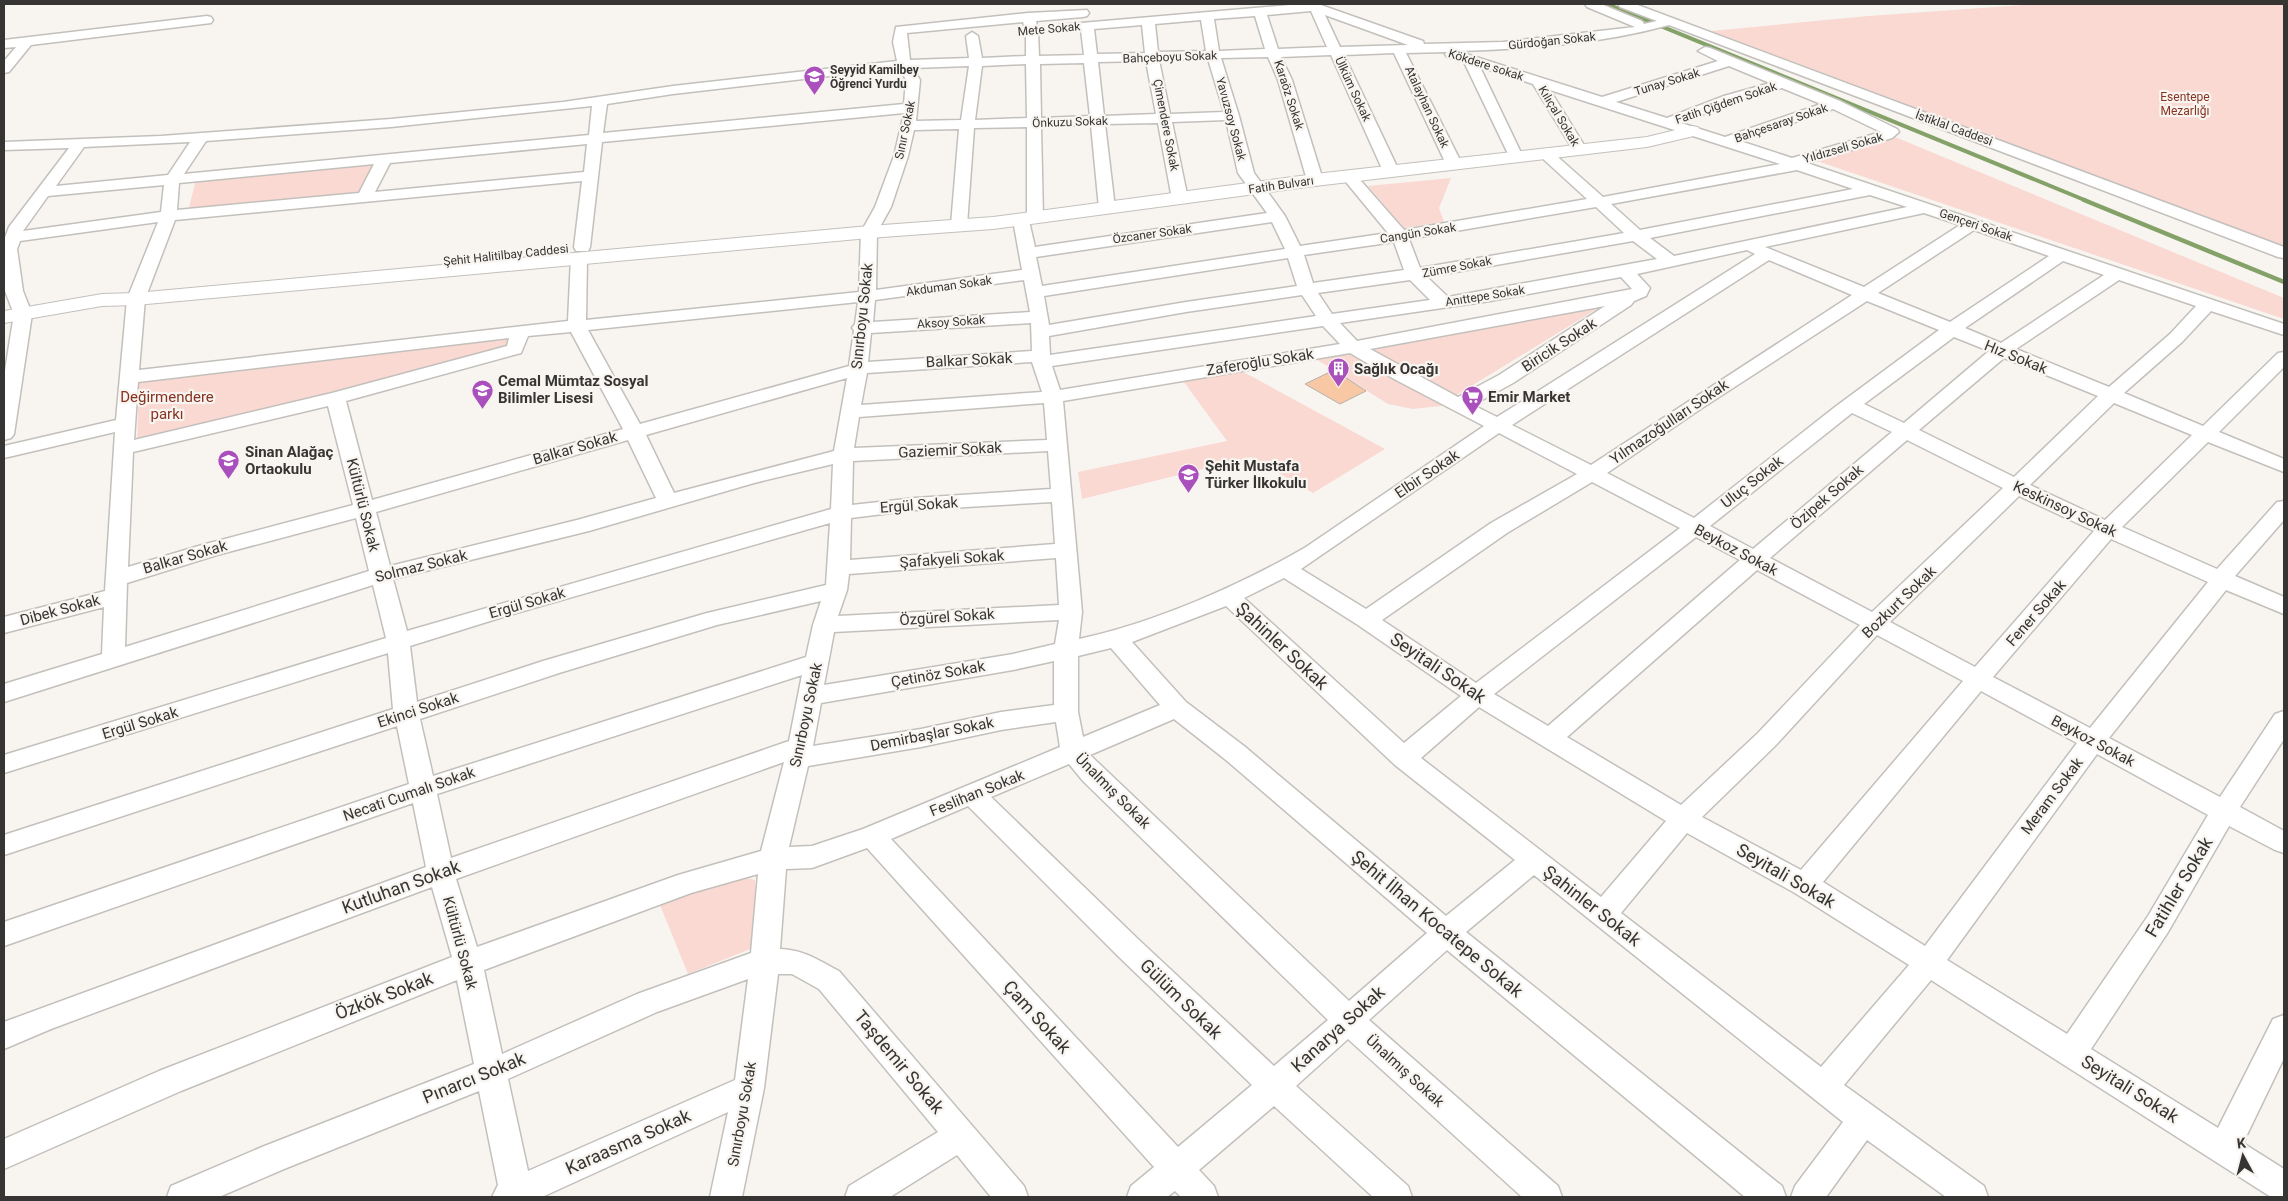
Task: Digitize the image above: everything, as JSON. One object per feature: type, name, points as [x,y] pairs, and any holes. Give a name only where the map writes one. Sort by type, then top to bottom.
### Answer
[{"type":"main road","name":"Fatih Bulvarı","points":[[873,225],[1031,215],[1314,175],[1349,176],[1389,167],[1515,153],[1546,154],[1577,146],[1647,142],[1692,131]]},
{"type":"main road","points":[[1515,153],[1577,146]]},
{"type":"main road","points":[[1314,175],[1389,167]]},
{"type":"main road","name":"Şehit Halitilbay Caddesi","points":[[14,315],[102,300],[136,299],[873,225]]},
{"type":"street","points":[[1591,4],[1648,28],[1665,26]]},
{"type":"street","name":"İstiklal Caddesi","points":[[1624,4],[1665,26],[2074,172],[2284,253]]},
{"type":"street","name":"Mete Sokak","points":[[900,42],[972,36],[1085,19],[1148,21],[1260,12],[1311,5]]},
{"type":"street","name":"Kökdere sokak","points":[[1311,5],[1408,41],[1667,123]]},
{"type":"street","name":"Ülküm Sokak","points":[[1311,5],[1389,167]]},
{"type":"street","name":"Karaöz Sokak","points":[[1260,12],[1268,40],[1285,80],[1314,175]]},
{"type":"street","name":"Yavuzsoy Sokak","points":[[1207,17],[1213,55],[1232,116],[1246,173],[1253,184]]},
{"type":"street","points":[[900,42],[901,30],[906,28],[1038,27],[1085,19],[1092,60],[1107,203]]},
{"type":"street","points":[[4,44],[207,20]]},
{"type":"street","name":"Çimendere Sokak","points":[[1148,21],[1152,58],[1179,194]]},
{"type":"street","name":"Ünalmış Sokak","points":[[1038,27],[1033,61],[1031,215],[1027,253],[1040,324],[1041,359],[1053,397],[1071,612],[1066,650],[1066,712],[1074,753],[1092,774],[1348,1020],[1546,1197]]},
{"type":"street","name":"Gürdoğan Sokak","points":[[1436,49],[1557,40],[1627,33],[1648,28]]},
{"type":"street","points":[[960,220],[967,125],[976,62],[972,36]]},
{"type":"street","points":[[4,69],[27,41]]},
{"type":"street","name":"Sınır Sokak","points":[[873,225],[901,156],[911,108],[913,80],[904,64],[900,42]]},
{"type":"street","points":[[1690,45],[1835,104]]},
{"type":"street","name":"Bahçeboyu Sokak","points":[[4,146],[201,137],[391,123],[600,101],[673,90],[904,64],[1436,49]]},
{"type":"street","name":"Atalayhan Sokak","points":[[1398,50],[1406,62],[1452,161]]},
{"type":"street","points":[[1469,59],[1515,153]]},
{"type":"street","name":"Tunay Sokak","points":[[1602,102],[1731,61]]},
{"type":"street","name":"Kılıçal Sokak","points":[[1538,82],[1577,146]]},
{"type":"street","name":"Fatih Çiğdem Sokak","points":[[1667,123],[1729,99],[1784,83]]},
{"type":"street","points":[[600,101],[581,253],[577,326],[634,431],[668,501]]},
{"type":"street","name":"Yıldızseli Sokak","points":[[1796,164],[1887,136],[1892,132],[1835,104]]},
{"type":"street","name":"Bahçesaray Sokak","points":[[1727,141],[1835,104]]},
{"type":"street","points":[[42,192],[911,108]]},
{"type":"street","name":"Önkuzu Sokak","points":[[908,126],[1232,116]]},
{"type":"street","name":"Gençeri Sokak","points":[[1667,123],[1871,189],[2284,330]]},
{"type":"street","points":[[113,660],[123,448],[136,299],[169,216],[172,180],[201,137]]},
{"type":"street","points":[[4,434],[14,315],[14,291],[9,250],[12,230],[80,143]]},
{"type":"street","points":[[1546,154],[1636,235],[1671,262]]},
{"type":"street","points":[[364,198],[385,158]]},
{"type":"street","name":"Cangün Sokak","points":[[1033,283],[1295,253],[1601,203],[1796,164]]},
{"type":"street","points":[[12,230],[591,176]]},
{"type":"street","points":[[1349,176],[1400,236],[1414,274],[1443,302]]},
{"type":"street","name":"Beykoz Sokak","points":[[1253,184],[1276,216],[1295,253],[1306,290],[1327,320],[1353,347],[1458,405],[1694,527],[2284,843]]},
{"type":"street","name":"Zümre Sokak","points":[[1040,324],[1186,307],[1414,274],[1806,204],[1871,189]]},
{"type":"street","name":"Anıttepe Sokak","points":[[1041,359],[1490,296],[1625,272],[1926,208]]},
{"type":"street","name":"Özcaner Sokak","points":[[1027,253],[1276,216]]},
{"type":"street","name":"Yılmazoğulları Sokak","points":[[1366,620],[1499,528],[1592,474],[1973,224]]},
{"type":"street","name":"Sınırboyu Sokak","points":[[726,1197],[749,1088],[765,961],[774,860],[799,752],[824,625],[837,579],[843,455],[858,369],[873,225]]},
{"type":"street","name":"Hız Sokak","points":[[1748,246],[2284,466]]},
{"type":"street","name":"Elbir Sokak","points":[[1066,650],[1116,640],[1229,596],[1285,570],[1498,426],[1767,254]]},
{"type":"street","name":"Uluç Sokak","points":[[1404,758],[1477,695],[1763,475],[1850,405],[1951,330],[2062,254]]},
{"type":"street","points":[[1625,272],[1640,288],[1640,292],[1632,296]]},
{"type":"street","name":"Özipek Sokak","points":[[1550,738],[1754,560],[2001,351],[2118,273]]},
{"type":"street","name":"Akduman Sokak","points":[[129,376],[520,332],[866,296],[1033,283]]},
{"type":"street","points":[[1490,296],[1514,318]]},
{"type":"street","name":"Zaferoğlu Sokak","points":[[849,412],[1053,397],[1353,347],[1632,296]]},
{"type":"street","name":"Biricik Sokak","points":[[1458,405],[1506,379],[1632,296]]},
{"type":"street","name":"Bozkurt Sokak","points":[[1603,915],[1683,819],[1767,739],[1874,624],[1958,545],[2016,486],[2111,395],[2176,338],[2209,304]]},
{"type":"street","name":"Aksoy Sokak","points":[[861,328],[1040,324]]},
{"type":"street","points":[[123,448],[336,398],[515,349],[520,332]]},
{"type":"street","name":"Fener Sokak","points":[[1805,885],[1977,680],[2108,529],[2205,433],[2256,387],[2284,357]]},
{"type":"street","name":"Balkar Sokak","points":[[116,587],[160,563],[364,509],[858,369],[888,365],[1041,359]]},
{"type":"street","name":"Kültürlü Sokak","points":[[336,398],[398,642],[406,713],[441,873],[468,963],[514,1196]]},
{"type":"street","name":"Keskinsoy Sokak","points":[[1850,405],[1906,430],[2016,486],[2108,529],[2284,606]]},
{"type":"street","points":[[4,452],[125,424]]},
{"type":"street","name":"Gaziemir Sokak","points":[[843,455],[1057,445]]},
{"type":"street","name":"Solmaz Sokak","points":[[4,693],[381,575],[581,526],[747,479],[843,455]]},
{"type":"street","name":"Ergül Sokak","points":[[4,764],[398,642],[841,513],[915,504],[1061,495]]},
{"type":"street","name":"Meram Sokak","points":[[1823,1087],[1929,962],[2093,742],[2215,589],[2220,579],[2284,507]]},
{"type":"street","name":"Şafakyeli Sokak","points":[[837,579],[1065,550]]},
{"type":"street","name":"Seyitali Sokak","points":[[1285,570],[1366,620],[1477,695],[1683,819],[1805,885],[2284,1186]]},
{"type":"street","name":"Ekinci Sokak","points":[[4,844],[287,754],[406,713],[837,579]]},
{"type":"street","name":"Dibek Sokak","points":[[4,625],[116,587]]},
{"type":"street","name":"Şahinler Sokak","points":[[1229,596],[1404,758],[1864,1119],[1972,1197]]},
{"type":"street","name":"Özgürel Sokak","points":[[824,625],[1022,613],[1071,612]]},
{"type":"street","name":"Şehit İlhan Kocatepe Sokak","points":[[1116,640],[1177,708],[1235,753],[1446,933],[1770,1197]]},
{"type":"street","name":"Çetinöz Sokak","points":[[810,696],[1013,662],[1066,650]]},
{"type":"street","name":"Necati Cumalı Sokak","points":[[4,934],[423,789],[817,662]]},
{"type":"street","name":"Feslihan Sokak","points":[[774,860],[812,857],[872,836],[1074,753],[1177,708]]},
{"type":"street","name":"Demirbaşlar Sokak","points":[[799,752],[921,738],[1001,721],[1066,712]]},
{"type":"street","name":"Fatihler Sokak","points":[[2072,1052],[2158,924],[2224,811],[2284,720]]},
{"type":"street","name":"Kutluhan Sokak","points":[[4,1036],[60,1013],[620,808],[799,752]]},
{"type":"street","name":"Gülüm Sokak","points":[[973,795],[1085,908],[1274,1087],[1396,1197]]},
{"type":"street","name":"Çam Sokak","points":[[872,836],[1202,1197]]},
{"type":"street","name":"Özkök Sokak","points":[[4,1154],[179,1077],[468,963],[688,883],[774,860]]},
{"type":"street","name":"Kanarya Sokak","points":[[1143,1197],[1274,1087],[1446,933],[1533,860]]},
{"type":"street","name":"Pınarcı Sokak","points":[[183,1197],[273,1158],[490,1073],[647,1002],[765,961]]},
{"type":"street","name":"Taşdemir Sokak","points":[[765,961],[796,962],[829,980],[1012,1197]]},
{"type":"street","points":[[2224,1148],[2284,1028]]},
{"type":"street","name":"Karaasma Sokak","points":[[514,1196],[601,1152],[749,1088]]},
{"type":"street","points":[[1807,1197],[1864,1119]]},
{"type":"street","points":[[861,1197],[960,1136]]},
{"type":"green space","name":"Esentepe Mezarlığı","points":[[2037,4],[2284,4],[2284,248],[1711,31],[1868,16]]},
{"type":"green space","points":[[1895,137],[2284,298],[2284,319],[1817,161]]},
{"type":"green space","points":[[380,161],[362,195],[188,212],[196,179]]},
{"type":"green space","points":[[1451,178],[1439,208],[1444,222],[1404,228],[1368,186]]},
{"type":"green space","points":[[1600,307],[1455,396],[1367,349]]},
{"type":"green space","name":"Değirmendere parkı","points":[[521,338],[517,349],[137,443],[139,380]]},
{"type":"green space","points":[[1357,349],[1450,405],[1413,409],[1388,404],[1311,356]]},
{"type":"green space","points":[[1236,368],[1385,449],[1313,493],[1251,457],[1082,499],[1078,472],[1227,441],[1181,378]]},
{"type":"green space","points":[[740,876],[755,880],[755,947],[688,974],[660,905]]},
{"type":"building","name":"Sağlık Ocağı","points":[[1334,370],[1366,391],[1340,404],[1305,384]]},
{"type":"waterway","points":[[1607,4],[2087,201]]},
{"type":"waterway","points":[[2084,200],[2284,282]]},
{"type":"place","name":"Seyyid Kamilbey Öğrenci Yurdu","points":[[814,96]]},
{"type":"place","name":"Sağlık Ocağı","points":[[1338,388]]},
{"type":"place","name":"Cemal Mümtaz Sosyal Bilimler Lisesi","points":[[482,409]]},
{"type":"place","name":"Emir Market","points":[[1472,416]]},
{"type":"place","name":"Sinan Alağaç Ortaokulu","points":[[229,480]]},
{"type":"place","name":"Şehit Mustafa Türker İlkokulu","points":[[1189,494]]}]
